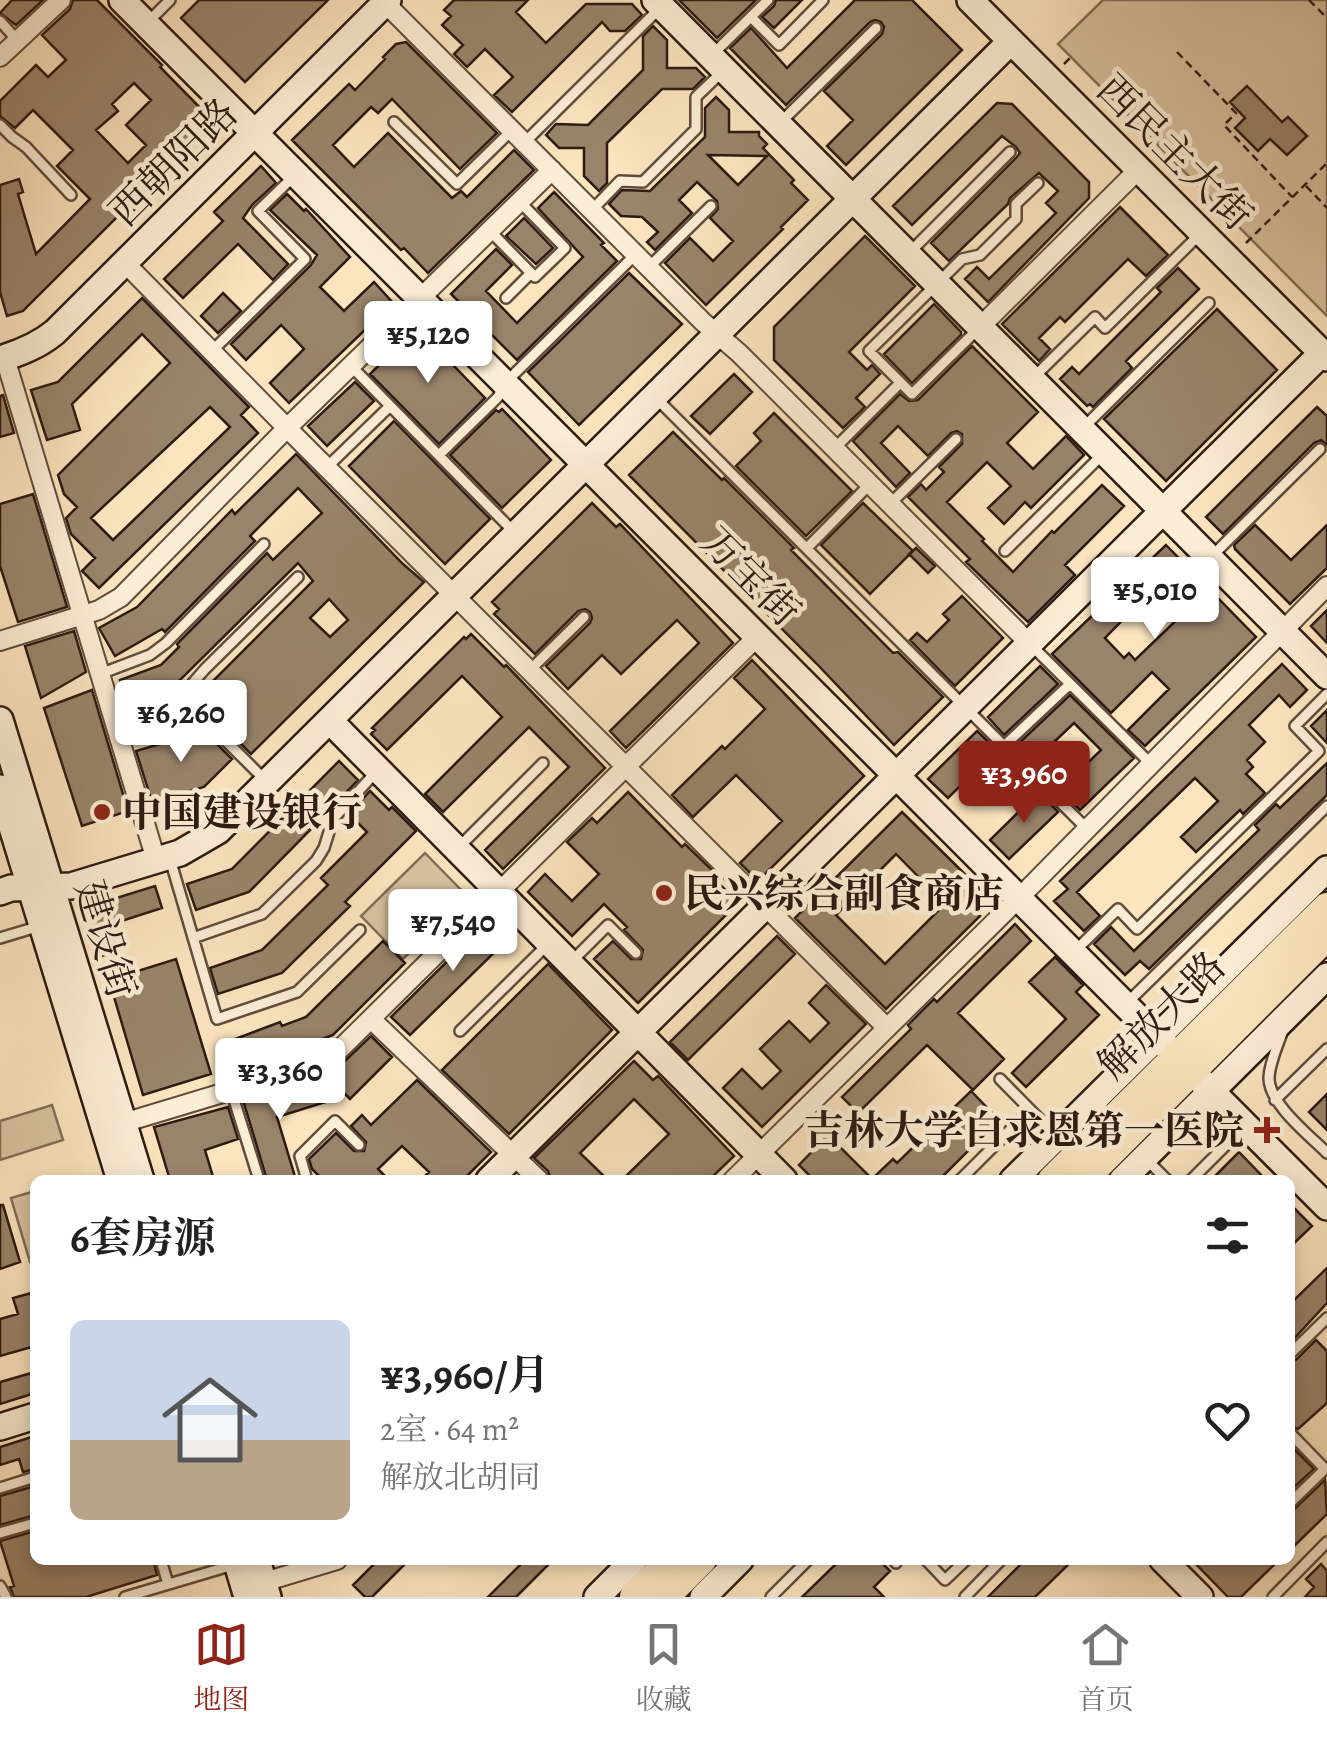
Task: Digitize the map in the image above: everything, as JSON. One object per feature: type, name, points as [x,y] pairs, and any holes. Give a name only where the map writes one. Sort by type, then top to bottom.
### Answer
[{"type":"main road","name":"解放大路","points":[[1087,1175],[1327,906]]},
{"type":"main road","name":"解放大路","points":[[1058,1175],[1327,936]]},
{"type":"main road","points":[[634,1597],[666,1565]]},
{"type":"main road","points":[[665,1597],[697,1565]]},
{"type":"street","points":[[0,57],[62,0]]},
{"type":"street","name":"万宝街","points":[[122,0],[1327,1206]]},
{"type":"street","name":"西民主大街","points":[[970,0],[1324,355]]},
{"type":"street","points":[[387,1],[642,261],[1030,644]]},
{"type":"street","name":"西朝阳路","points":[[2,354],[43,342],[387,1]]},
{"type":"street","points":[[662,2],[1327,676]]},
{"type":"street","points":[[0,892],[11,888],[70,886],[180,853],[218,830],[1012,41]]},
{"type":"street","points":[[980,326],[1139,169]]},
{"type":"street","points":[[0,641],[82,616],[121,597],[287,428],[552,170]]},
{"type":"street","points":[[125,262],[886,1027]]},
{"type":"street","points":[[2,354],[114,719],[163,858]]},
{"type":"street","points":[[495,1175],[1162,510],[1324,355]]},
{"type":"street","points":[[738,1175],[1020,898],[1327,586]]},
{"type":"street","points":[[123,1123],[328,1059],[758,636]]},
{"type":"street","name":"建设街","points":[[0,720],[41,888],[42,926],[118,1175]]},
{"type":"street","points":[[330,722],[779,1175]]},
{"type":"street","name":"建设街","points":[[0,788],[41,888],[139,1175]]},
{"type":"street","points":[[1127,1175],[1145,1158],[1185,1063],[1327,868]]},
{"type":"street","points":[[1018,1175],[1057,1137],[1185,1063],[1288,1014],[1327,976]]},
{"type":"street","points":[[371,1019],[534,1175]]},
{"type":"street","points":[[0,1427],[30,1418]]},
{"type":"street","points":[[252,1577],[312,1565]]},
{"type":"street","points":[[597,1597],[629,1565]]},
{"type":"street","points":[[704,1597],[735,1565]]},
{"type":"street","points":[[1168,1565],[1200,1597]]},
{"type":"lane","points":[[146,24],[170,0]]},
{"type":"lane","points":[[592,210],[620,181],[643,182],[696,130],[696,97],[751,17],[768,0]]},
{"type":"lane","points":[[751,17],[778,45],[824,0]]},
{"type":"lane","points":[[394,122],[457,184],[518,136],[662,2]]},
{"type":"lane","points":[[0,22],[18,42]]},
{"type":"lane","points":[[779,124],[876,28]]},
{"type":"lane","points":[[0,125],[26,146],[71,196]]},
{"type":"lane","points":[[908,254],[1010,152]]},
{"type":"lane","points":[[212,352],[305,258],[258,212],[296,174]]},
{"type":"lane","points":[[980,326],[912,394],[869,352],[962,259],[980,255],[1016,219],[1016,204],[1038,183]]},
{"type":"lane","points":[[490,231],[536,277],[565,248],[520,202]]},
{"type":"lane","points":[[439,455],[498,397],[505,383],[642,261],[711,206]]},
{"type":"lane","points":[[1032,379],[1095,317],[1105,328],[1202,232]]},
{"type":"lane","points":[[506,298],[531,273]]},
{"type":"lane","points":[[1082,429],[1209,303]]},
{"type":"lane","points":[[351,366],[516,535]]},
{"type":"lane","points":[[834,448],[900,383]]},
{"type":"lane","points":[[655,397],[1088,829]]},
{"type":"lane","points":[[326,468],[390,406]]},
{"type":"lane","points":[[890,504],[956,439]]},
{"type":"lane","points":[[1210,558],[1320,449]]},
{"type":"lane","points":[[1006,551],[1105,452]]},
{"type":"lane","points":[[806,548],[870,484]]},
{"type":"lane","points":[[100,674],[150,655],[264,544]]},
{"type":"lane","points":[[114,719],[178,700],[298,577]]},
{"type":"lane","points":[[529,671],[584,617]]},
{"type":"lane","points":[[1030,644],[1151,764]]},
{"type":"lane","points":[[1005,746],[1070,684]]},
{"type":"lane","points":[[1074,952],[1118,910],[1137,929],[1319,750],[1295,726],[1327,694]]},
{"type":"lane","points":[[178,700],[193,708],[268,783]]},
{"type":"lane","points":[[457,849],[543,763]]},
{"type":"lane","points":[[193,938],[262,914],[316,861],[333,819],[378,770]]},
{"type":"lane","points":[[1126,1004],[1327,806]]},
{"type":"lane","points":[[163,858],[193,938],[217,1019],[297,992],[360,930]]},
{"type":"lane","points":[[570,963],[608,925],[636,953]]},
{"type":"lane","points":[[0,938],[42,926]]},
{"type":"lane","points":[[460,1031],[550,942]]},
{"type":"lane","points":[[1288,1014],[1268,1080],[1275,1100],[1327,1153]]},
{"type":"lane","points":[[1275,1100],[1327,1049]]},
{"type":"lane","points":[[1000,1080],[1057,1137]]},
{"type":"lane","points":[[231,1090],[257,1175]]},
{"type":"lane","points":[[965,1175],[1030,1110]]},
{"type":"lane","points":[[306,1175],[300,1156],[335,1121],[358,1145]]},
{"type":"lane","points":[[1196,1175],[1230,1142]]},
{"type":"lane","points":[[1145,1158],[1161,1175]]},
{"type":"lane","points":[[1295,1349],[1327,1318]]},
{"type":"lane","points":[[1295,1438],[1325,1469],[1295,1498]]},
{"type":"lane","points":[[0,1488],[30,1479]]},
{"type":"lane","points":[[0,1533],[30,1524]]},
{"type":"lane","points":[[1273,1597],[1327,1542]]},
{"type":"lane","points":[[162,1565],[168,1584]]},
{"type":"lane","points":[[771,1597],[801,1565]]},
{"type":"lane","points":[[931,1565],[945,1580],[961,1565]]},
{"type":"lane","points":[[965,1597],[996,1565]]},
{"type":"lane","points":[[125,1597],[168,1584],[252,1577]]},
{"type":"lane","points":[[0,1586],[6,1597]]},
{"type":"path","points":[[1309,0],[1327,18]]},
{"type":"path","points":[[1177,52],[1236,114],[1224,125],[1292,197]]},
{"type":"path","points":[[1246,242],[1327,163]]},
{"type":"path","points":[[1305,185],[1327,208]]},
{"type":"shaded area","points":[[1103,0],[1327,0],[1327,316],[1058,44]]},
{"type":"shaded area","points":[[425,853],[467,896],[403,959],[361,916]]},
{"type":"shaded area","points":[[52,1105],[63,1140],[0,1160],[0,1121]]},
{"type":"shaded area","points":[[30,1192],[30,1262],[11,1198]]},
{"type":"building","points":[[12,0],[43,0],[16,25],[0,13]]},
{"type":"building","points":[[73,0],[97,0],[214,122],[155,180],[160,185],[134,210],[129,205],[23,311],[7,316],[0,292],[0,185],[19,179],[23,192],[18,194],[36,254],[90,199],[57,166],[73,150],[33,110],[15,128],[0,116],[0,101],[36,65],[48,77],[66,60],[42,35],[70,9]],"holes":[[[134,83],[151,100],[126,125],[146,145],[128,163],[96,130],[118,111],[112,104]]]},
{"type":"building","points":[[199,0],[328,0],[245,82],[181,18]]},
{"type":"building","points":[[454,0],[528,0],[516,12],[546,43],[586,4],[632,4],[642,15],[625,31],[610,31],[602,22],[512,112],[494,95],[513,77],[485,49],[467,67],[454,54],[463,45],[442,25],[451,16],[444,10]]},
{"type":"building","points":[[679,0],[756,0],[717,38]]},
{"type":"building","points":[[776,0],[802,0],[774,28],[762,17]]},
{"type":"building","points":[[855,0],[912,0],[962,50],[846,165],[827,146],[853,120],[824,91],[882,34],[881,22],[870,22],[786,105],[730,48],[751,28],[787,68]]},
{"type":"building","points":[[653,26],[667,40],[667,68],[696,68],[705,77],[693,89],[662,89],[607,143],[607,183],[599,191],[584,176],[584,148],[559,148],[546,135],[556,124],[588,125],[643,70],[643,36]]},
{"type":"building","points":[[406,42],[497,133],[460,169],[392,99],[378,113],[371,107],[333,145],[354,167],[388,133],[452,198],[461,191],[467,197],[514,150],[534,170],[428,273],[292,140],[349,84],[355,90],[396,44]]},
{"type":"building","points":[[1247,86],[1282,122],[1288,117],[1307,136],[1287,155],[1270,139],[1258,151],[1235,128],[1245,118],[1230,102]]},
{"type":"building","points":[[716,97],[729,110],[729,132],[759,132],[767,144],[763,148],[808,200],[706,305],[665,263],[690,238],[713,261],[733,241],[710,218],[718,209],[717,201],[697,182],[679,200],[692,213],[655,250],[647,242],[658,232],[642,217],[621,216],[609,204],[622,190],[650,191],[705,137],[705,108]],"holes":[[[708,155],[767,156],[738,185]]]},
{"type":"building","points":[[997,103],[1012,104],[1089,182],[1089,198],[988,302],[965,279],[977,267],[989,279],[1056,213],[1046,203],[1058,191],[1039,173],[949,261],[931,243],[1016,158],[1020,153],[1016,147],[1002,136],[912,225],[893,206]]},
{"type":"building","points":[[261,166],[276,183],[243,218],[288,264],[273,280],[238,244],[183,298],[164,279],[223,221],[214,212]]},
{"type":"building","points":[[554,192],[617,261],[517,360],[451,294],[496,249],[512,265],[486,291],[517,323],[583,257],[538,208]]},
{"type":"building","points":[[287,194],[350,257],[320,287],[344,311],[374,282],[393,303],[289,403],[270,383],[304,349],[281,325],[246,360],[231,344],[317,255],[270,210]]},
{"type":"building","points":[[1120,207],[1168,255],[1146,276],[1128,259],[1065,322],[1060,317],[1039,338],[1050,349],[1039,361],[1002,324]]},
{"type":"building","points":[[524,218],[553,248],[536,264],[506,236]]},
{"type":"building","points":[[865,236],[915,286],[849,352],[867,370],[872,365],[880,374],[856,398],[865,407],[843,428],[774,360],[774,327]]},
{"type":"building","points":[[1178,268],[1199,289],[1126,361],[1132,368],[1093,407],[1087,406],[1060,379],[1072,367],[1079,374],[1161,292],[1157,288]]},
{"type":"building","points":[[629,273],[682,324],[579,425],[528,372]]},
{"type":"building","points":[[223,293],[241,311],[218,333],[201,316]]},
{"type":"building","points":[[142,298],[249,407],[241,415],[258,433],[99,588],[82,571],[95,558],[71,534],[66,518],[77,507],[64,494],[58,475],[170,363],[142,334],[72,404],[80,430],[47,440],[31,390],[58,382]],"holes":[[[210,407],[230,427],[113,540],[91,518]]]},
{"type":"building","points":[[934,304],[961,335],[912,383],[884,354]]},
{"type":"building","points":[[1217,309],[1277,370],[1166,481],[1104,419]]},
{"type":"building","points":[[417,328],[485,398],[439,444],[370,374]]},
{"type":"building","points":[[972,346],[1038,412],[1007,443],[1033,469],[1066,436],[1084,455],[1031,508],[1025,502],[1004,524],[988,508],[1011,486],[987,462],[947,502],[982,541],[1013,572],[1102,485],[1124,506],[1065,565],[1075,575],[1028,622],[966,562],[970,559],[908,497],[921,484],[926,490],[944,472],[939,467],[962,444],[962,434],[951,433],[928,456],[898,426],[881,443],[910,473],[896,487],[853,441],[900,394],[909,401],[918,400]]},
{"type":"building","points":[[734,374],[752,392],[710,434],[691,416]]},
{"type":"building","points":[[355,382],[374,401],[327,446],[308,426]]},
{"type":"building","points":[[3,395],[14,433],[0,437],[0,396]]},
{"type":"building","points":[[1317,407],[1327,416],[1327,445],[1321,440],[1314,443],[1223,534],[1206,517]]},
{"type":"building","points":[[502,409],[551,460],[502,508],[450,455],[496,410]]},
{"type":"building","points":[[774,413],[852,491],[806,536],[736,466],[761,441],[754,433]]},
{"type":"building","points":[[394,421],[490,519],[445,564],[349,466]]},
{"type":"building","points":[[673,432],[794,548],[791,550],[893,653],[898,652],[943,697],[894,745],[629,475]]},
{"type":"building","points":[[296,454],[424,582],[251,754],[216,719],[224,712],[203,691],[313,581],[298,563],[174,686],[127,704],[120,680],[161,665],[267,553],[273,560],[322,513],[298,488],[250,536],[255,541],[165,632],[162,629],[115,656],[99,628],[137,607],[232,510],[235,514]],"holes":[[[329,599],[348,620],[330,637],[310,618]]]},
{"type":"building","points":[[33,494],[67,607],[18,622],[0,566],[0,504]]},
{"type":"building","points":[[592,503],[616,527],[620,524],[733,643],[626,748],[610,731],[699,643],[677,620],[621,674],[602,655],[568,689],[546,666],[590,623],[590,612],[578,611],[535,654],[494,614],[499,609],[492,602]]},
{"type":"building","points":[[863,503],[913,551],[870,594],[821,545]]},
{"type":"building","points":[[1255,525],[1291,560],[1327,525],[1327,568],[1290,604],[1235,549],[1234,545]]},
{"type":"building","points":[[1166,545],[1256,637],[1145,746],[1128,730],[1169,689],[1152,672],[1111,713],[1052,654]],"holes":[[[1164,584],[1188,609],[1135,660],[1129,653],[1124,658],[1105,638],[1150,592],[1153,595]]]},
{"type":"building","points":[[916,548],[935,566],[928,573],[909,554]]},
{"type":"building","points":[[962,596],[1003,638],[955,686],[910,640],[917,633],[927,642],[949,620],[943,614]]},
{"type":"building","points":[[1327,610],[1327,643],[1311,626]]},
{"type":"building","points":[[74,631],[86,672],[41,698],[25,646]]},
{"type":"building","points":[[471,634],[605,768],[503,869],[485,850],[569,767],[529,727],[443,812],[425,794],[502,717],[462,676],[387,750],[371,734],[375,730],[372,728]]},
{"type":"building","points":[[752,660],[864,776],[758,881],[740,863],[782,821],[736,775],[693,817],[672,795],[765,709],[734,678]]},
{"type":"building","points":[[1282,664],[1307,690],[1290,707],[1279,695],[1249,725],[1265,742],[1247,760],[1253,767],[1246,774],[1265,793],[1243,814],[1240,810],[1196,852],[1181,837],[1218,801],[1195,778],[1077,892],[1100,916],[1084,931],[1054,901],[1068,889],[1060,881]]},
{"type":"building","points":[[1040,666],[1058,684],[1004,735],[988,717]]},
{"type":"building","points":[[92,690],[128,811],[82,826],[44,708]]},
{"type":"building","points":[[1070,695],[1134,758],[1080,810],[1060,790],[1101,750],[1074,723],[1033,762],[1017,745]]},
{"type":"building","points":[[1327,710],[1327,743],[1311,726]]},
{"type":"building","points":[[198,727],[232,759],[204,787],[152,802],[136,751],[190,735]]},
{"type":"building","points":[[977,731],[997,750],[948,798],[928,779]]},
{"type":"building","points":[[339,761],[358,780],[337,802],[249,892],[196,910],[187,884],[232,869]]},
{"type":"building","points":[[1327,763],[1327,795],[1149,969],[1140,961],[1125,975],[1094,944],[1111,927],[1134,951],[1259,830],[1255,825],[1276,804],[1280,808]]},
{"type":"building","points":[[370,791],[416,831],[345,902],[350,906],[282,973],[218,994],[210,968],[262,950],[328,885],[321,878],[367,832],[349,814]]},
{"type":"building","points":[[628,792],[682,847],[685,844],[713,871],[710,874],[738,903],[638,1003],[594,959],[613,941],[631,959],[641,959],[643,950],[624,930],[627,927],[604,904],[572,936],[528,892],[545,874],[572,901],[599,874],[567,842],[592,818],[597,823]]},
{"type":"building","points":[[1039,792],[1058,812],[1009,859],[990,840]]},
{"type":"building","points":[[902,812],[980,889],[985,903],[980,916],[886,1009],[795,918]],"holes":[[[896,854],[945,904],[885,964],[836,915]]]},
{"type":"building","points":[[155,886],[162,908],[109,925],[117,951],[99,957],[86,916],[102,911],[100,903]]},
{"type":"building","points":[[496,913],[515,932],[410,1035],[391,1017]]},
{"type":"building","points":[[1015,924],[1031,941],[958,1013],[1004,1059],[973,1090],[927,1045],[858,1113],[842,1097],[911,1029],[908,1025],[934,999],[937,1002]]},
{"type":"building","points":[[777,936],[795,954],[688,1060],[670,1042]]},
{"type":"building","points":[[383,941],[405,963],[333,1035],[241,1070],[230,1041],[280,1022],[282,1026],[306,1017]]},
{"type":"building","points":[[1055,957],[1083,985],[1076,992],[1099,1015],[1026,1087],[1012,1073],[1066,1019],[1029,982]]},
{"type":"building","points":[[176,959],[211,1074],[143,1095],[112,979]]},
{"type":"building","points":[[548,964],[612,1030],[509,1134],[442,1070]]},
{"type":"building","points":[[826,985],[866,1024],[762,1127],[723,1088],[742,1069],[762,1089],[781,1071],[760,1049],[789,1021],[810,1042],[829,1023],[809,1003]]},
{"type":"building","points":[[371,1036],[392,1057],[350,1099],[328,1077]]},
{"type":"building","points":[[634,1061],[653,1080],[658,1076],[734,1156],[714,1175],[627,1175],[669,1134],[634,1099],[580,1153],[603,1175],[549,1175],[534,1158]]},
{"type":"building","points":[[322,1076],[329,1101],[277,1117],[294,1175],[266,1175],[243,1100]]},
{"type":"building","points":[[417,1080],[491,1152],[468,1175],[426,1175],[429,1172],[402,1146],[378,1169],[384,1175],[318,1175],[312,1169],[309,1159],[336,1133],[354,1151],[364,1151],[366,1142],[351,1126],[362,1115],[371,1125]]},
{"type":"building","points":[[971,1091],[999,1120],[944,1175],[876,1175],[893,1159],[897,1163]]},
{"type":"building","points":[[1327,1094],[1327,1130],[1309,1112]]},
{"type":"building","points":[[228,1107],[238,1139],[205,1150],[212,1175],[168,1175],[154,1127]]},
{"type":"building","points":[[828,1135],[868,1175],[809,1175],[799,1165]]},
{"type":"building","points":[[1239,1152],[1261,1175],[1216,1175]]},
{"type":"building","points":[[0,1205],[20,1262],[0,1269]]},
{"type":"building","points":[[1295,1209],[1312,1226],[1295,1242]]},
{"type":"building","points":[[1327,1268],[1327,1303],[1295,1338],[1295,1299]]},
{"type":"building","points":[[30,1293],[30,1347],[0,1356],[0,1319],[18,1314],[13,1298]]},
{"type":"building","points":[[1316,1340],[1327,1351],[1327,1403],[1298,1429],[1295,1428],[1296,1360]]},
{"type":"building","points":[[30,1373],[30,1395],[0,1404],[0,1382]]},
{"type":"building","points":[[30,1438],[30,1470],[23,1472],[19,1459],[0,1465],[0,1447]]},
{"type":"building","points":[[1295,1450],[1314,1469],[1295,1486]]},
{"type":"building","points":[[1325,1480],[1327,1514],[1295,1545],[1295,1508]]},
{"type":"building","points":[[30,1487],[30,1516],[0,1525],[0,1496]]},
{"type":"building","points":[[30,1532],[30,1565],[154,1565],[157,1575],[86,1597],[14,1597],[0,1541]]},
{"type":"building","points":[[1321,1564],[1327,1571],[1327,1597],[1305,1597],[1314,1587],[1306,1579]]},
{"type":"building","points":[[373,1565],[404,1565],[372,1597],[365,1597],[353,1585]]},
{"type":"building","points":[[520,1565],[548,1565],[516,1597],[488,1597]]},
{"type":"building","points":[[835,1565],[884,1565],[890,1571],[874,1587],[884,1597],[802,1597]]},
{"type":"building","points":[[1020,1565],[1068,1565],[1035,1597],[988,1597]]},
{"type":"building","points":[[1197,1565],[1274,1565],[1241,1597],[1228,1597]]},
{"type":"place","name":"中国建设银行","points":[[102,812]]},
{"type":"place","name":"民兴综合副食商店","points":[[664,893]]},
{"type":"place","name":"吉林大学白求恩第一医院","points":[[1267,1130]]}]
